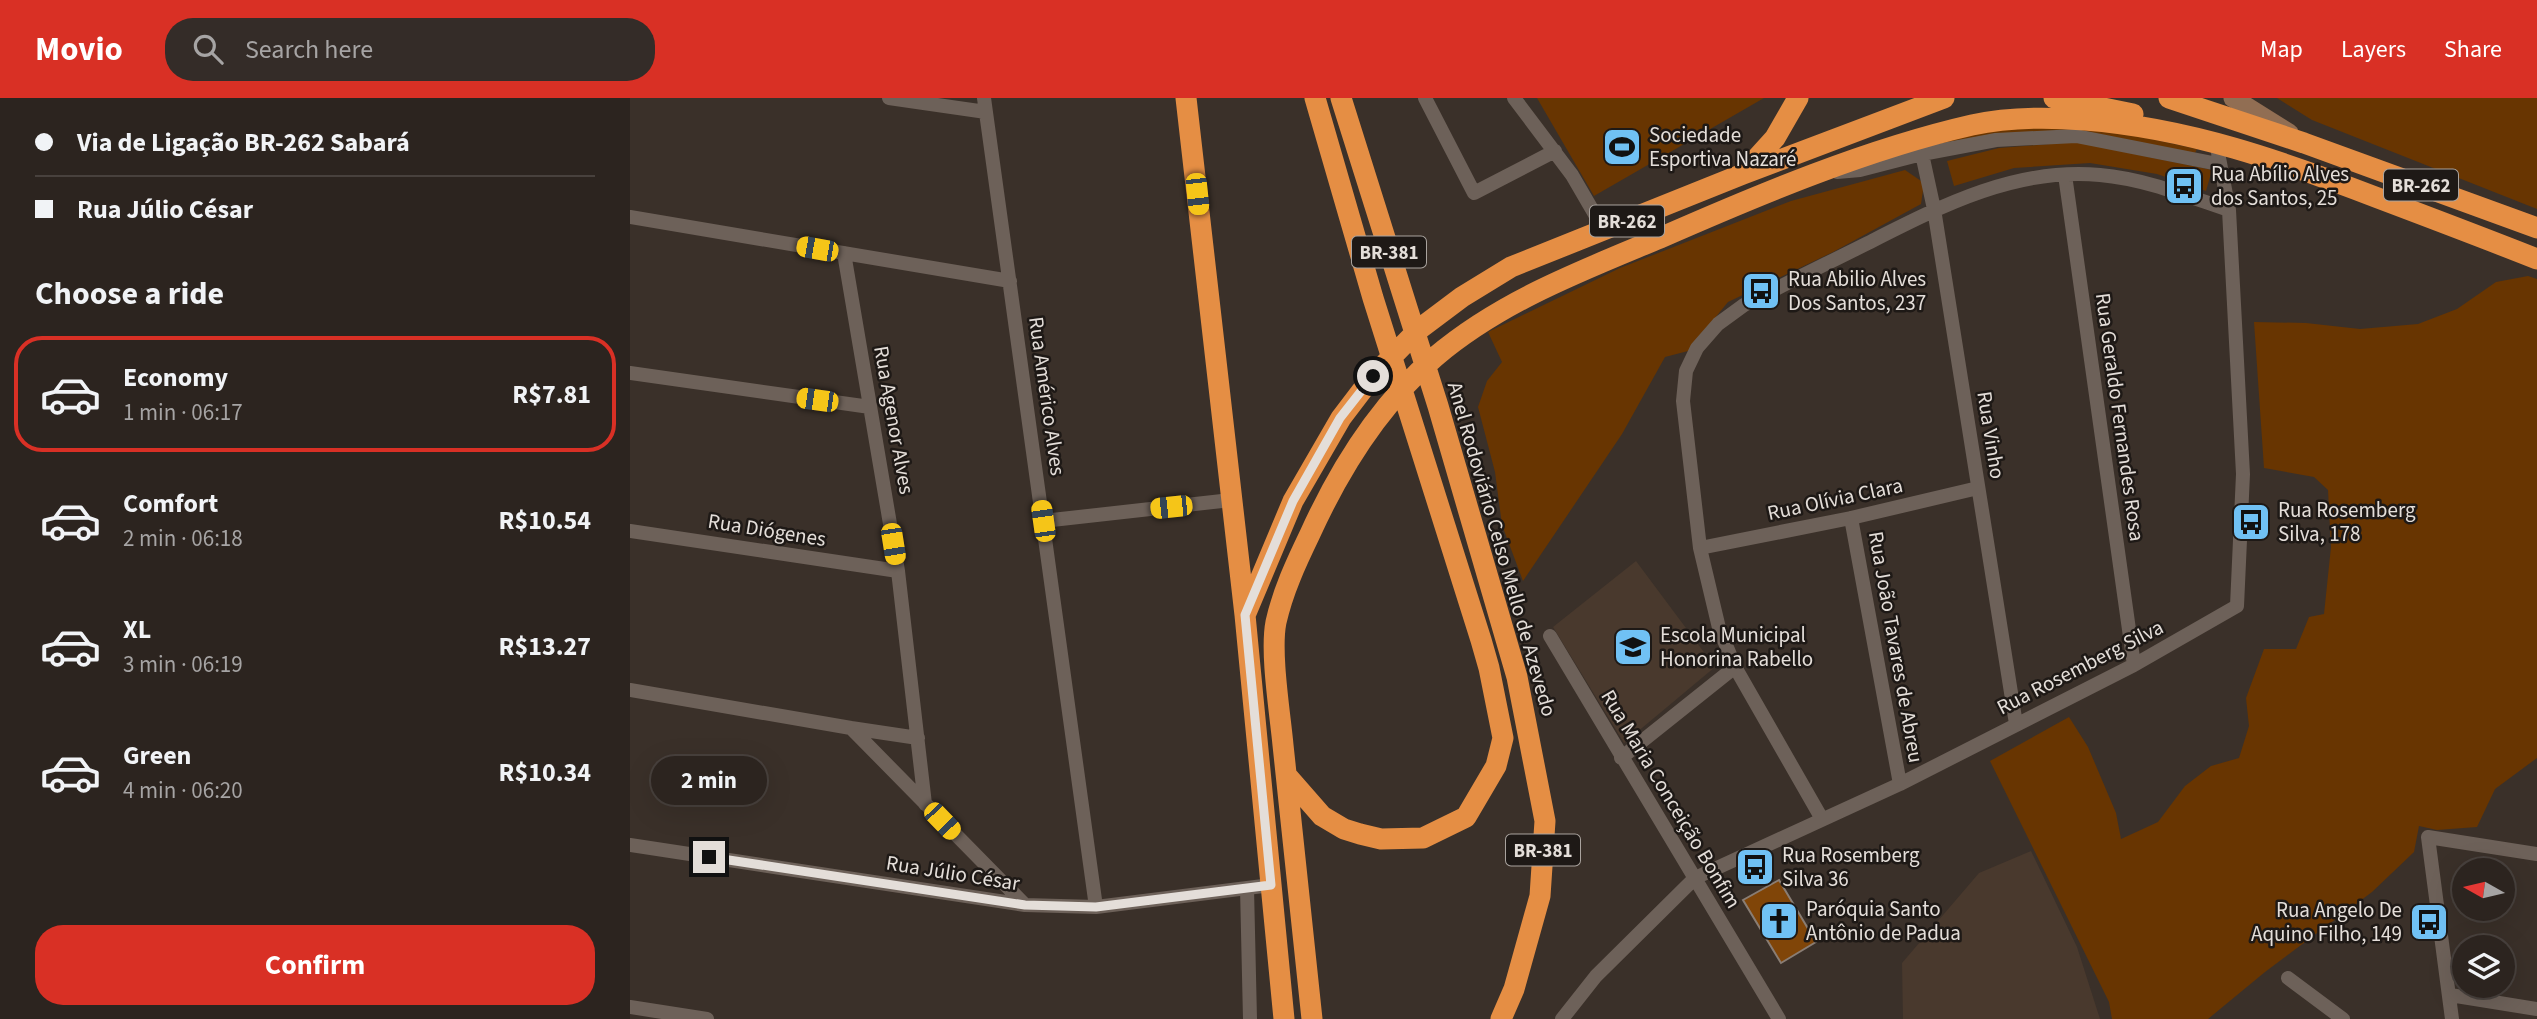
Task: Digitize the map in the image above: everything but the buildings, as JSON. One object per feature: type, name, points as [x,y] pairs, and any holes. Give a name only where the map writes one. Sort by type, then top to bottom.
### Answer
[{"type":"highway","points":[[1186,98],[1245,615]]},
{"type":"highway","points":[[1287,776],[1322,816],[1344,829],[1381,839],[1423,838],[1466,817],[1496,766],[1503,738],[1481,640],[1373,298],[1315,98]]},
{"type":"highway","name":"Anel Rodoviário Celso Mello de Azevedo","points":[[1341,98],[1438,405],[1517,677],[1545,821],[1540,896],[1514,989],[1501,1019]]},
{"type":"highway","points":[[1743,174],[1776,138],[1798,98]]},
{"type":"highway","name":"BR-262","points":[[1284,1019],[1245,615],[1293,501],[1340,418],[1373,376],[1418,330],[1511,267],[1743,174],[1944,98]]},
{"type":"highway","points":[[2054,98],[2129,113],[2194,136]]},
{"type":"highway","name":"BR-262","points":[[2169,98],[2304,143],[2537,228]]},
{"type":"highway","name":"BR-262","points":[[1312,1019],[1274,630],[1284,590],[1327,496],[1364,435],[1433,358],[1524,296],[1812,175],[1976,124],[2018,119],[2083,120],[2134,125],[2194,136],[2282,161],[2537,259]]},
{"type":"street","points":[[889,98],[985,105]]},
{"type":"street","points":[[1425,98],[1474,193],[1555,150]]},
{"type":"street","points":[[1514,98],[1555,150],[1604,230]]},
{"type":"street","points":[[2233,98],[2304,143]]},
{"type":"street","name":"Rua Américo Alves","points":[[985,105],[1096,907]]},
{"type":"street","points":[[1812,175],[1860,170],[1922,154],[1996,140],[2076,136],[2218,164]]},
{"type":"street","name":"Rua Rosemberg Silva","points":[[1562,1019],[1596,976],[1695,878],[1900,784],[2134,665],[2237,606],[2243,474],[2229,210],[2218,164],[2216,142]]},
{"type":"street","name":"Rua Vinho","points":[[1922,154],[1934,209],[2017,724]]},
{"type":"street","points":[[1822,819],[1735,667],[1719,628],[1700,548],[1683,401],[1686,371],[1697,348],[1718,324],[1744,305],[1934,209],[2024,178],[2065,174],[2101,175],[2156,185],[2229,210]]},
{"type":"street","name":"Rua Geraldo Fernandes Rosa","points":[[2065,174],[2134,665]]},
{"type":"street","points":[[630,217],[1010,281]]},
{"type":"street","name":"Rua Agenor Alves","points":[[844,253],[898,572],[925,804]]},
{"type":"street","points":[[630,373],[870,407]]},
{"type":"street","name":"Rua Olívia Clara","points":[[1700,548],[1851,518],[1978,488]]},
{"type":"street","points":[[1043,521],[1231,500]]},
{"type":"street","name":"Rua João Tavares de Abreu","points":[[1851,518],[1900,784]]},
{"type":"street","name":"Rua Diógenes","points":[[630,531],[898,572]]},
{"type":"street","name":"Rua Maria Conceição Bonfim","points":[[1550,636],[1779,1019]]},
{"type":"street","points":[[1621,758],[1735,667]]},
{"type":"street","points":[[630,690],[918,738]]},
{"type":"street","points":[[851,728],[1025,905]]},
{"type":"street","points":[[2452,1019],[2428,837],[2537,854]]},
{"type":"street","name":"Rua Júlio César","points":[[630,845],[1025,905],[1096,907],[1271,885]]},
{"type":"street","points":[[1247,888],[1250,1019]]},
{"type":"street","points":[[2288,978],[2343,1019]]},
{"type":"street","points":[[2449,995],[2537,1009]]},
{"type":"street","points":[[630,1007],[706,1019]]},
{"type":"shaded area","name":"Sociedade Esportiva Nazaré","points":[[1537,98],[1764,98],[1594,196]]},
{"type":"shaded area","points":[[2277,98],[2537,98],[2537,209],[2312,120]]},
{"type":"shaded area","points":[[1993,127],[2096,127],[2197,149],[2195,153],[2094,133],[1943,145],[1946,139]]},
{"type":"shaded area","points":[[2076,142],[2212,170],[2206,191],[2157,174],[2090,163],[2014,168],[1954,186],[1947,161],[1999,148]]},
{"type":"shaded area","points":[[1905,170],[1924,183],[1921,204],[1833,252],[1728,302],[1688,351],[1665,357],[1622,434],[1523,581],[1502,525],[1495,472],[1478,407],[1487,381],[1502,362],[1488,332],[1620,268],[1791,201]]},
{"type":"shaded area","points":[[2528,276],[2537,279],[2537,758],[2495,789],[2477,827],[2437,830],[2419,826],[2414,852],[2372,892],[2265,972],[2208,1019],[2112,1019],[2109,1002],[1990,761],[2069,717],[2088,747],[2116,813],[2121,839],[2158,822],[2185,786],[2211,766],[2239,758],[2249,726],[2246,698],[2264,649],[2296,649],[2309,617],[2324,614],[2331,547],[2328,490],[2314,477],[2264,468],[2254,322],[2306,323],[2360,329],[2418,324],[2457,309],[2496,282]]},
{"type":"shaded area","name":"Escola Municipal Honorina Rabello","points":[[1636,561],[1715,667],[1624,743],[1553,627]]},
{"type":"shaded area","points":[[2031,851],[2077,947],[2100,1019],[1903,1019],[1902,963],[1979,873]]},
{"type":"place","name":"Sociedade Esportiva Nazaré","points":[[1622,147]]},
{"type":"place","name":"Rua Abílio Alves dos Santos, 25","points":[[2184,186]]},
{"type":"place","name":"Rua Abilio Alves Dos Santos, 237","points":[[1761,291]]},
{"type":"place","name":"Rua Rosemberg Silva, 178","points":[[2251,522]]},
{"type":"place","name":"Escola Municipal Honorina Rabello","points":[[1633,647]]},
{"type":"place","name":"Rua Rosemberg Silva 36","points":[[1755,867]]},
{"type":"place","name":"Paróquia Santo Antônio de Padua","points":[[1779,921]]},
{"type":"place","name":"Rua Angelo De Aquino Filho, 149","points":[[2429,922]]},
{"type":"route","points":[[709,857],[1025,905],[1096,907],[1271,885],[1245,615],[1293,501],[1340,418],[1373,376]]}]
